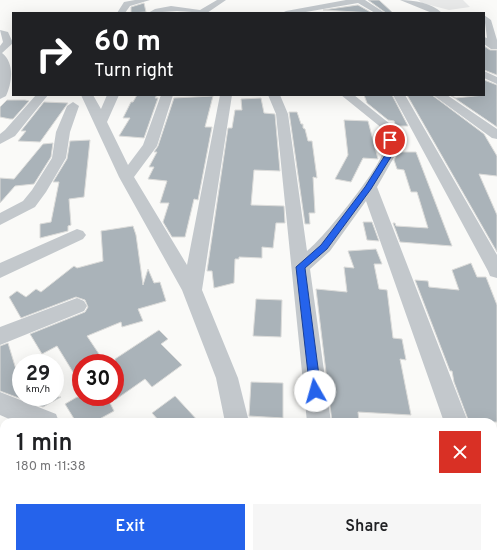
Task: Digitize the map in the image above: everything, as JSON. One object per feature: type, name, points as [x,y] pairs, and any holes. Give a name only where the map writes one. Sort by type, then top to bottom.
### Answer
[{"type":"street","points":[[122,12],[127,4],[146,0]]},
{"type":"street","points":[[203,12],[222,0]]},
{"type":"street","points":[[297,12],[359,0],[379,12]]},
{"type":"street","points":[[404,0],[429,8],[436,12]]},
{"type":"street","points":[[347,2],[352,12]]},
{"type":"street","points":[[156,12],[174,8],[196,12]]},
{"type":"street","points":[[485,18],[488,20],[495,49]]},
{"type":"street","points":[[0,33],[5,34],[8,43],[0,51]]},
{"type":"street","points":[[485,41],[495,49]]},
{"type":"street","points":[[0,56],[8,75],[5,87],[0,96]]},
{"type":"street","points":[[485,75],[497,81]]},
{"type":"street","points":[[0,140],[10,133],[41,96]]},
{"type":"street","points":[[88,96],[126,177],[192,290],[227,378],[236,418]]},
{"type":"street","points":[[101,122],[113,96]]},
{"type":"street","points":[[126,177],[150,146],[167,96]]},
{"type":"street","points":[[192,290],[226,96]]},
{"type":"street","points":[[274,96],[282,114],[319,418]]},
{"type":"street","points":[[300,267],[324,247],[369,187],[390,152],[389,128],[348,96]]},
{"type":"street","points":[[400,96],[497,271]]},
{"type":"street","points":[[440,96],[497,135]]},
{"type":"street","points":[[0,220],[29,204],[38,192],[59,158],[63,132],[73,106]]},
{"type":"street","points":[[369,187],[455,418]]},
{"type":"street","points":[[0,271],[77,235]]},
{"type":"street","points":[[0,336],[77,306]]},
{"type":"street","points":[[0,404],[34,418]]},
{"type":"shaded area","points":[[418,0],[463,0],[470,7],[449,10],[422,3]]},
{"type":"building","points":[[368,0],[379,0],[392,12],[385,12]]},
{"type":"building","points":[[144,3],[146,12],[131,12],[131,7]]},
{"type":"building","points":[[358,5],[370,12],[356,12],[323,10]]},
{"type":"building","points":[[485,47],[490,50],[497,50],[497,75],[485,70]]},
{"type":"building","points":[[485,80],[497,85],[497,127],[451,96],[456,98],[485,96]]},
{"type":"building","points":[[136,96],[156,96],[155,98],[158,98],[144,138],[119,136],[130,118],[123,118],[131,102],[133,102]]},
{"type":"building","points":[[213,96],[205,127],[212,127],[198,200],[194,199],[185,237],[172,237],[163,222],[169,203],[160,203],[167,181],[148,179],[154,167],[149,167],[157,152],[154,152],[158,146],[174,98]]},
{"type":"building","points":[[364,96],[393,96],[408,126],[396,126],[394,121],[388,120],[367,103]]},
{"type":"building","points":[[408,96],[433,96],[484,134],[497,156],[497,176],[479,174],[497,215],[497,252]]},
{"type":"building","points":[[261,98],[264,113],[275,114],[280,171],[254,170],[251,205],[284,206],[285,223],[276,223],[273,248],[262,247],[262,258],[239,257],[239,259],[235,259],[234,283],[214,288],[212,271],[207,271],[228,128],[232,128],[235,110],[242,110],[241,99]]},
{"type":"building","points":[[7,100],[29,101],[13,119],[10,119],[0,117],[0,107]]},
{"type":"building","points":[[44,102],[68,103],[40,142],[18,141],[26,131],[21,131]]},
{"type":"building","points":[[289,112],[297,112],[301,124],[303,124],[303,128],[305,129],[308,141],[312,141],[317,178],[313,177],[315,213],[309,213],[310,224],[305,224]]},
{"type":"building","points":[[344,120],[368,121],[378,159],[363,158],[351,182],[335,179],[348,155]]},
{"type":"building","points":[[90,140],[84,197],[69,199],[71,225],[68,226],[68,231],[40,238],[40,224],[51,222],[59,182],[53,182],[67,159],[70,141]]},
{"type":"building","points":[[53,143],[51,157],[34,184],[15,186],[0,203],[0,178],[14,179],[43,144]]},
{"type":"building","points":[[398,152],[416,152],[452,246],[400,242],[393,223],[395,223],[396,226],[428,228],[417,192],[411,192],[404,170],[397,169],[394,160]]},
{"type":"building","points":[[363,222],[372,222],[379,241],[367,240]]},
{"type":"building","points":[[133,226],[136,235],[143,285],[148,269],[154,283],[160,282],[166,301],[138,309],[143,321],[122,327],[121,322],[87,336],[99,354],[72,354],[72,370],[64,357],[64,354],[62,354],[57,346],[42,354],[30,334],[85,312],[88,307],[85,300],[76,297],[21,318],[9,297],[17,291],[26,297],[36,289],[41,292],[74,266],[77,268],[103,261],[101,231]]},
{"type":"building","points":[[376,249],[382,264],[374,264],[379,289],[387,290],[393,338],[402,339],[406,360],[400,359],[411,415],[358,412],[359,418],[332,418],[316,289],[347,292],[344,267],[354,268],[348,251]]},
{"type":"building","points":[[471,263],[477,277],[486,277],[497,305],[497,418],[468,418],[454,382],[452,371],[450,371],[415,280],[428,281],[429,287],[459,290],[452,270]]},
{"type":"building","points":[[256,299],[282,300],[281,337],[253,336]]},
{"type":"building","points":[[159,330],[168,339],[161,344],[182,365],[152,387],[145,379],[124,394],[124,354],[123,354]]},
{"type":"building","points":[[8,343],[12,356],[12,395],[0,391],[0,346]]},
{"type":"building","points":[[251,382],[283,383],[283,418],[249,416]]},
{"type":"building","points":[[175,396],[195,418],[156,418],[152,413]]},
{"type":"building","points":[[72,400],[72,406],[112,406],[114,411],[101,418],[74,418],[65,404]]},
{"type":"route","points":[[315,391],[300,267],[324,247],[369,187],[390,152],[390,140]]}]
